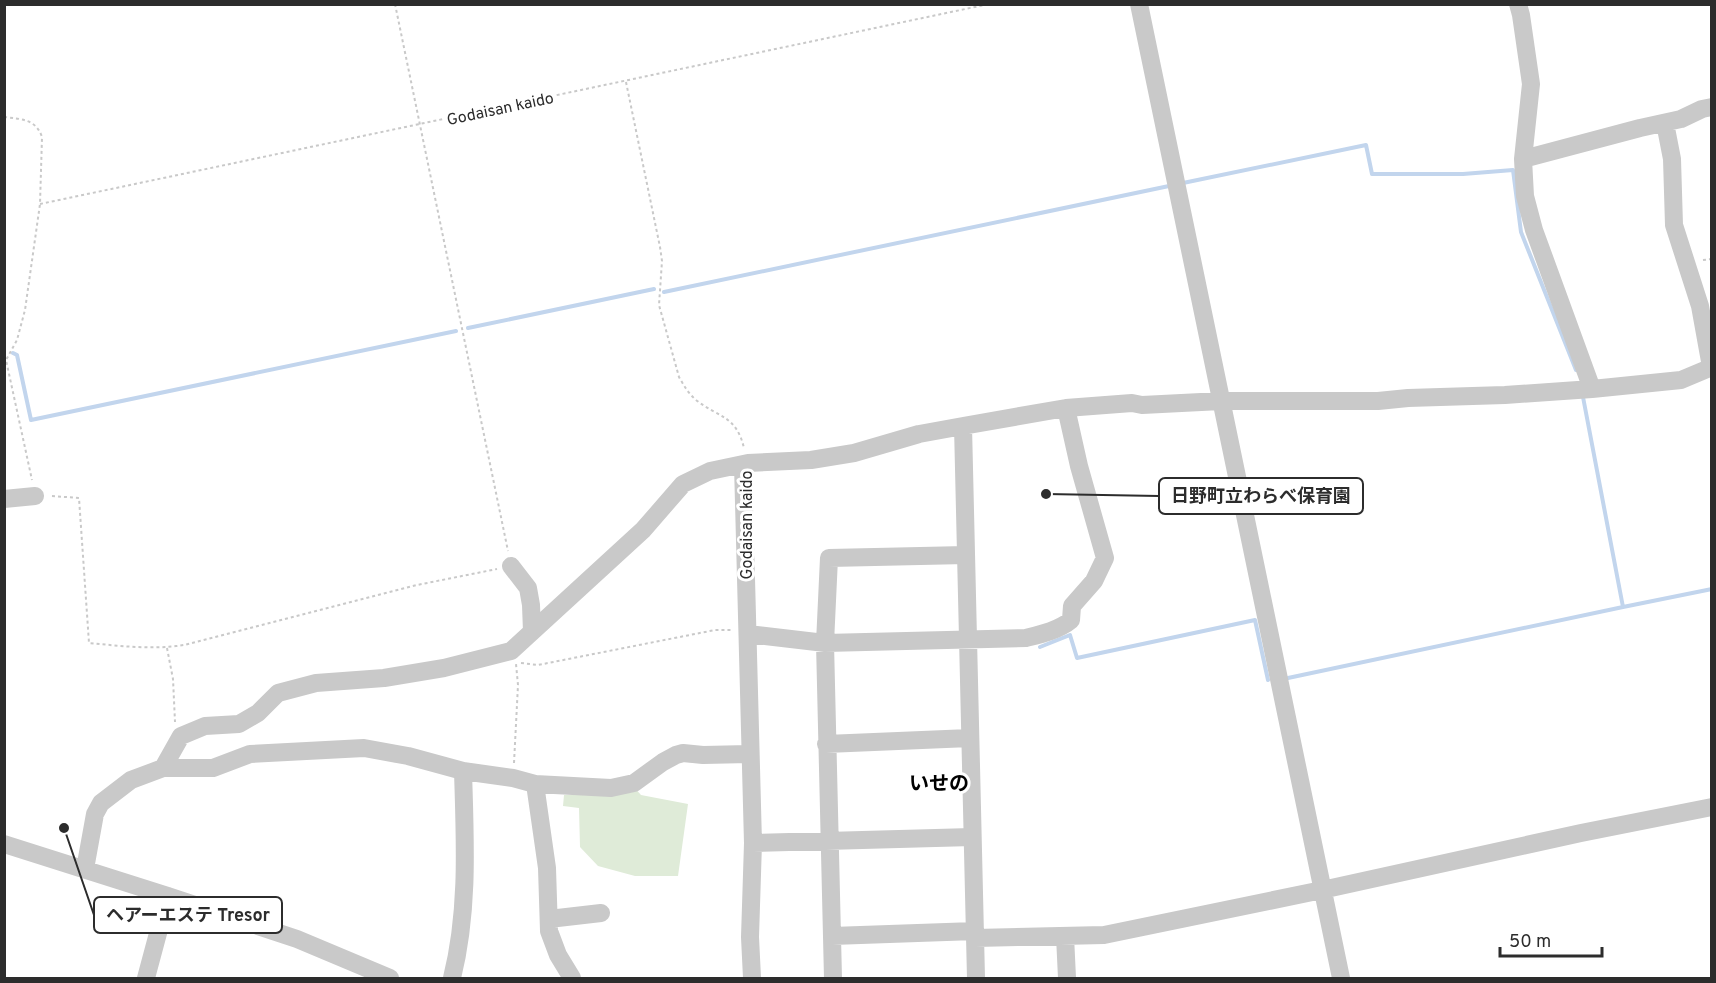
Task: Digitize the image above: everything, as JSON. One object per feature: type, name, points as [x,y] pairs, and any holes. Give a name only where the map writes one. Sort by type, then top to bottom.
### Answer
[{"type":"street","points":[[1139,4],[1341,978]]},
{"type":"street","points":[[1518,4],[1531,84],[1523,159],[1525,196],[1534,230],[1592,389]]},
{"type":"street","points":[[1523,159],[1681,119],[1712,107]]},
{"type":"street","points":[[163,768],[181,736],[205,726],[240,724],[258,713],[278,693],[316,683],[384,678],[444,668],[500,655],[514,657],[532,632],[643,530],[683,484],[710,471],[745,464],[811,460],[854,453],[919,434],[1066,408],[1132,403],[1142,405],[1221,401],[1378,401],[1592,389],[1681,380],[1711,367],[1700,306],[1674,225],[1672,159],[1665,123]]},
{"type":"street","points":[[748,634],[825,643],[1026,638],[1065,625],[1071,620],[1072,606],[1094,581],[1105,558],[1079,466],[1066,408]]},
{"type":"street","points":[[963,426],[976,978]]},
{"type":"street","name":"Godaisan kaido","points":[[745,464],[749,754],[753,843],[750,937],[752,978]]},
{"type":"street","points":[[4,499],[35,496]]},
{"type":"street","points":[[833,978],[825,643],[829,558],[966,555]]},
{"type":"street","points":[[511,566],[528,588],[532,632]]},
{"type":"street","points":[[826,744],[970,738]]},
{"type":"street","points":[[85,869],[95,814],[101,803],[131,780],[163,768],[213,768],[250,754],[364,748],[408,756],[463,771],[513,778],[535,784],[611,788],[633,783],[663,762],[683,753],[749,754]]},
{"type":"street","points":[[452,978],[465,899],[463,771]]},
{"type":"street","points":[[535,784],[547,868],[549,931],[558,955],[572,978]]},
{"type":"street","points":[[832,936],[1104,935],[1712,807]]},
{"type":"street","points":[[753,843],[972,837]]},
{"type":"street","points":[[4,844],[297,939],[379,976]]},
{"type":"street","points":[[146,978],[168,896]]},
{"type":"street","points":[[549,919],[601,913]]},
{"type":"street","points":[[1065,936],[1067,978]]},
{"type":"path","points":[[4,117],[25,119],[33,123],[39,129],[42,137],[40,204],[25,310],[16,340],[6,360],[35,496],[79,498],[89,643],[167,648],[417,585],[511,566],[395,4]]},
{"type":"path","points":[[626,82],[989,4]]},
{"type":"path","name":"Godaisan kaido","points":[[40,204],[626,82],[660,247],[662,261],[658,304],[679,377],[696,400],[731,421],[740,432],[745,464]]},
{"type":"path","points":[[513,778],[518,697],[514,657],[538,665],[715,630],[739,629],[748,634]]},
{"type":"path","points":[[167,648],[173,679],[178,742]]},
{"type":"green space","points":[[632,785],[641,795],[688,804],[678,876],[635,876],[598,866],[580,847],[579,808],[563,806],[564,795],[603,795]]},
{"type":"waterway","points":[[1183,183],[1366,145],[1372,174],[1463,174],[1513,170],[1521,232],[1576,370]]},
{"type":"waterway","points":[[664,292],[1169,186]]},
{"type":"waterway","points":[[468,328],[654,289]]},
{"type":"waterway","points":[[13,353],[17,355],[31,420],[456,331]]},
{"type":"waterway","points":[[1583,397],[1623,607],[1712,589]]},
{"type":"waterway","points":[[1288,678],[1623,607]]},
{"type":"waterway","points":[[1040,647],[1070,635],[1077,658],[1255,620],[1268,680]]},
{"type":"place","name":"日野町立わらべ保育園","points":[[1046,494]]},
{"type":"place","name":"ヘアーエステ Tresor","points":[[64,828]]},
{"type":"district","name":"いせの","points":[[939,783]]}]
